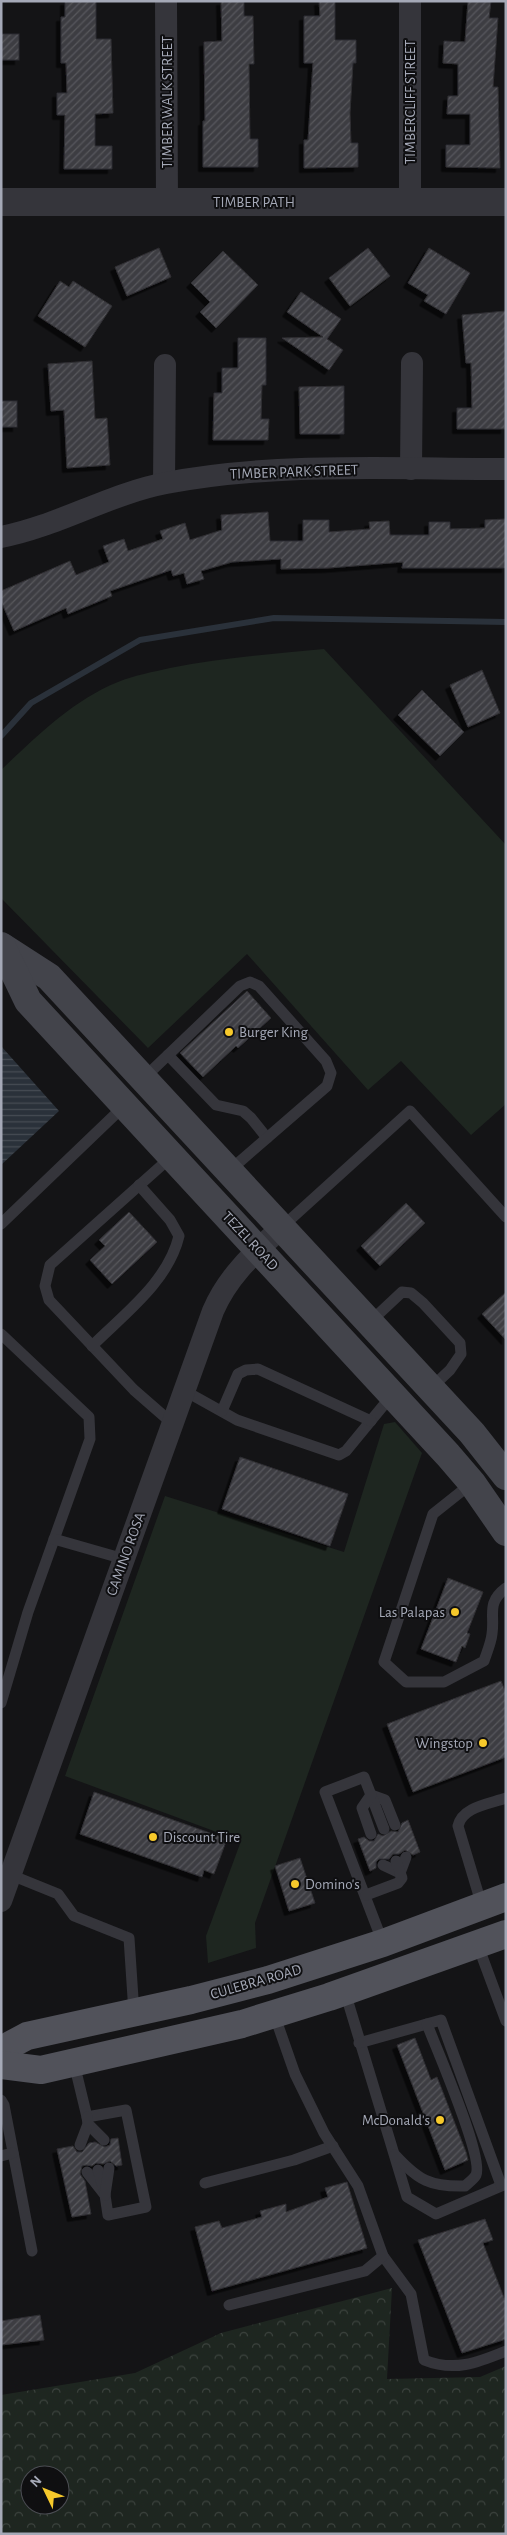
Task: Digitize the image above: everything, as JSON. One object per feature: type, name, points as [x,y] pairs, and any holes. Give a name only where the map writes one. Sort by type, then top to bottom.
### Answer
[{"type":"main road","name":"TEZEL ROAD","points":[[2,947],[50,976],[430,1388],[502,1463]]},
{"type":"main road","name":"TEZEL ROAD","points":[[2,947],[28,1001],[472,1483],[506,1532]]},
{"type":"main road","name":"CULEBRA ROAD","points":[[1,2050],[27,2036],[134,2013],[268,1980],[384,1943],[494,1902]]},
{"type":"main road","points":[[1,2065],[41,2070],[141,2048],[274,2014],[345,1992],[506,1934]]},
{"type":"street","name":"TIMBER WALK STREET","points":[[166,1],[167,202]]},
{"type":"street","name":"TIMBERCLIFF STREET","points":[[410,1],[410,202]]},
{"type":"street","name":"TIMBER PATH","points":[[1,202],[506,202]]},
{"type":"street","points":[[410,469],[412,363]]},
{"type":"street","points":[[164,483],[165,365]]},
{"type":"street","name":"TIMBER PARK STREET","points":[[1,537],[39,527],[110,499],[164,483],[238,471],[506,469]]},
{"type":"street","name":"CAMINO ROSA","points":[[1,1901],[221,1293],[236,1272],[282,1227]]},
{"type":"street","points":[[472,1483],[502,1463]]},
{"type":"lane","points":[[144,1078],[240,986],[250,982],[259,986],[326,1061],[331,1073],[326,1086],[230,1171]]},
{"type":"lane","points":[[168,1055],[216,1106],[243,1111],[252,1118],[268,1138]]},
{"type":"lane","points":[[1,1224],[124,1106]]},
{"type":"lane","points":[[282,1227],[410,1111],[506,1217]]},
{"type":"lane","points":[[171,1156],[50,1265],[45,1286],[49,1300],[134,1390],[173,1424]]},
{"type":"lane","points":[[92,1346],[160,1278],[175,1254],[179,1236],[170,1220],[139,1185]]},
{"type":"lane","points":[[370,1322],[402,1292],[411,1293],[423,1303],[460,1343],[461,1354],[450,1370],[430,1388]]},
{"type":"lane","points":[[1,1334],[89,1418],[90,1439],[17,1646],[1,1703]]},
{"type":"lane","points":[[222,1411],[238,1374],[246,1370],[258,1369],[371,1422]]},
{"type":"lane","points":[[185,1391],[237,1420],[340,1455],[346,1451],[392,1395]]},
{"type":"lane","points":[[472,1483],[433,1514],[384,1662],[406,1682],[444,1682],[484,1661],[492,1634],[491,1609],[500,1592],[506,1588]]},
{"type":"lane","points":[[54,1539],[124,1558]]},
{"type":"lane","points":[[384,1943],[325,1792],[364,1777],[371,1795],[390,1827]]},
{"type":"lane","points":[[371,1795],[362,1808],[371,1834]]},
{"type":"lane","points":[[494,1902],[458,1826],[460,1818],[469,1811],[506,1798]]},
{"type":"lane","points":[[366,1895],[398,1883],[402,1878],[400,1873],[401,1859]]},
{"type":"lane","points":[[384,1866],[400,1873]]},
{"type":"lane","points":[[11,1875],[58,1894],[74,1916],[129,1938],[134,2013]]},
{"type":"lane","points":[[477,1944],[506,2021]]},
{"type":"lane","points":[[345,1992],[359,2043],[407,2197],[436,2214],[503,2185],[441,2020],[359,2043]]},
{"type":"lane","points":[[274,2014],[295,2074],[333,2146],[358,2186],[383,2256],[410,2294],[424,2360],[441,2367],[478,2363],[506,2351]]},
{"type":"lane","points":[[393,2152],[413,2175],[429,2182],[448,2187],[465,2186],[476,2176],[477,2164],[472,2142],[427,2024]]},
{"type":"lane","points":[[74,2063],[87,2120],[98,2141]]},
{"type":"lane","points":[[1,2100],[4,2105],[14,2153],[32,2251]]},
{"type":"lane","points":[[87,2120],[126,2110],[146,2207],[108,2215],[104,2169]]},
{"type":"lane","points":[[80,2145],[87,2120]]},
{"type":"lane","points":[[205,2183],[294,2160],[333,2146]]},
{"type":"lane","points":[[1,2156],[14,2153]]},
{"type":"lane","points":[[87,2172],[105,2195]]},
{"type":"lane","points":[[229,2305],[365,2271],[383,2256]]},
{"type":"green space","points":[[324,649],[506,845],[506,1104],[471,1135],[401,1061],[368,1090],[247,954],[148,1048],[1,898],[1,770],[70,709],[101,690],[144,674],[208,662]]},
{"type":"green space","points":[[395,1422],[422,1453],[255,1923],[256,1948],[208,1963],[206,1936],[241,1841],[65,1776],[165,1496],[344,1552],[384,1424]]},
{"type":"green space","points":[[392,2288],[387,2379],[480,2377],[506,2366],[506,2534],[1,2534],[1,2395],[135,2373],[221,2333]]},
{"type":"shaded area","points":[[1,1046],[59,1111],[1,1165]]},
{"type":"building","points":[[65,1],[96,1],[96,39],[111,39],[113,113],[95,114],[95,146],[112,146],[112,169],[64,169],[65,115],[57,115],[57,93],[67,93],[66,63],[61,63],[61,17],[65,17]]},
{"type":"building","points":[[221,1],[244,1],[244,16],[253,16],[254,64],[249,64],[250,139],[258,139],[258,167],[203,167],[203,121],[205,121],[204,42],[222,41]]},
{"type":"building","points":[[319,1],[335,1],[335,40],[356,40],[356,63],[353,63],[350,113],[351,143],[358,143],[358,167],[304,168],[304,140],[308,140],[313,63],[304,63],[304,16],[320,16]]},
{"type":"building","points":[[468,1],[491,1],[489,18],[498,18],[493,87],[498,87],[500,168],[446,167],[446,145],[470,145],[470,114],[447,114],[448,96],[458,96],[458,64],[443,63],[444,41],[465,42]]},
{"type":"building","points":[[1,34],[19,34],[19,60],[1,60]]},
{"type":"building","points":[[159,248],[171,277],[127,296],[115,267]]},
{"type":"building","points":[[368,248],[390,276],[350,306],[329,278]]},
{"type":"building","points":[[429,248],[470,273],[446,314],[424,301],[428,295],[408,283]]},
{"type":"building","points":[[223,251],[258,285],[216,328],[200,312],[210,302],[191,283]]},
{"type":"building","points":[[60,281],[69,287],[73,281],[112,306],[85,347],[38,316]]},
{"type":"building","points":[[301,292],[341,319],[327,339],[343,350],[329,370],[282,338],[323,337],[287,312]]},
{"type":"building","points":[[506,311],[505,429],[457,429],[457,408],[472,408],[471,363],[466,363],[462,315]]},
{"type":"building","points":[[238,338],[266,338],[266,385],[262,385],[261,419],[269,419],[268,440],[213,440],[214,393],[222,393],[222,368],[238,368]]},
{"type":"building","points":[[92,361],[95,419],[107,418],[110,465],[67,468],[64,410],[51,411],[48,364]]},
{"type":"building","points":[[344,386],[344,434],[300,434],[299,387]]},
{"type":"building","points":[[1,401],[17,401],[17,427],[1,427]]},
{"type":"building","points":[[268,512],[270,541],[303,541],[303,520],[329,520],[329,532],[370,529],[369,522],[389,521],[390,535],[429,535],[429,522],[450,522],[450,529],[485,528],[485,520],[506,519],[506,568],[402,568],[403,562],[329,568],[281,569],[281,559],[232,562],[201,571],[204,579],[187,584],[184,573],[173,576],[171,570],[110,591],[112,596],[68,614],[66,608],[14,631],[1,601],[1,591],[70,561],[76,575],[109,562],[103,546],[124,539],[128,551],[163,539],[160,531],[185,523],[190,540],[222,530],[221,515]]},
{"type":"building","points":[[482,670],[500,713],[468,727],[450,685]]},
{"type":"building","points":[[422,690],[464,732],[440,756],[398,715]]},
{"type":"building","name":"Burger King","points":[[247,991],[271,1018],[238,1048],[236,1046],[203,1077],[180,1053]]},
{"type":"building","points":[[406,1203],[425,1223],[380,1266],[361,1246]]},
{"type":"building","points":[[129,1212],[157,1242],[112,1284],[90,1260],[105,1246],[99,1240]]},
{"type":"building","points":[[506,1292],[506,1340],[482,1314]]},
{"type":"building","points":[[240,1457],[348,1494],[330,1546],[222,1509]]},
{"type":"building","name":"Las Palapas","points":[[448,1578],[483,1592],[467,1633],[470,1634],[465,1648],[462,1646],[456,1662],[421,1649]]},
{"type":"building","points":[[501,1681],[506,1693],[506,1757],[413,1792],[387,1724]]},
{"type":"building","name":"Discount Tire","points":[[94,1792],[227,1839],[214,1874],[204,1870],[202,1877],[80,1834]]},
{"type":"building","points":[[408,1820],[420,1852],[413,1855],[405,1850],[399,1854],[393,1854],[389,1859],[379,1859],[376,1862],[376,1868],[370,1871],[358,1839],[364,1837],[369,1841],[374,1841],[378,1834],[383,1836],[391,1831],[398,1832],[402,1823]]},
{"type":"building","name":"Domino's","points":[[300,1858],[315,1903],[289,1911],[275,1866]]},
{"type":"building","name":"McDonald's","points":[[415,2038],[431,2080],[437,2077],[468,2160],[445,2170],[397,2045]]},
{"type":"building","points":[[118,2138],[122,2165],[116,2166],[110,2161],[103,2164],[96,2163],[92,2166],[82,2166],[80,2174],[85,2181],[91,2214],[72,2217],[57,2149],[73,2146],[77,2152],[82,2152],[89,2143],[95,2142],[105,2147],[110,2145],[111,2139]]},
{"type":"building","points":[[347,2182],[367,2248],[212,2291],[195,2227],[219,2221],[222,2228],[262,2217],[260,2211],[286,2204],[286,2212],[328,2197],[325,2188]]},
{"type":"building","points":[[485,2219],[493,2240],[483,2243],[506,2303],[506,2339],[462,2353],[418,2240]]},
{"type":"building","points":[[40,2315],[44,2340],[1,2345],[1,2321]]},
{"type":"waterway","points":[[1,736],[31,703],[140,640],[274,618],[506,622]]},
{"type":"place","name":"Burger King","points":[[229,1032]]},
{"type":"place","name":"Las Palapas","points":[[455,1612]]},
{"type":"place","name":"Wingstop","points":[[483,1743]]},
{"type":"place","name":"Discount Tire","points":[[153,1837]]},
{"type":"place","name":"Domino's","points":[[295,1884]]},
{"type":"place","name":"McDonald's","points":[[440,2120]]}]
